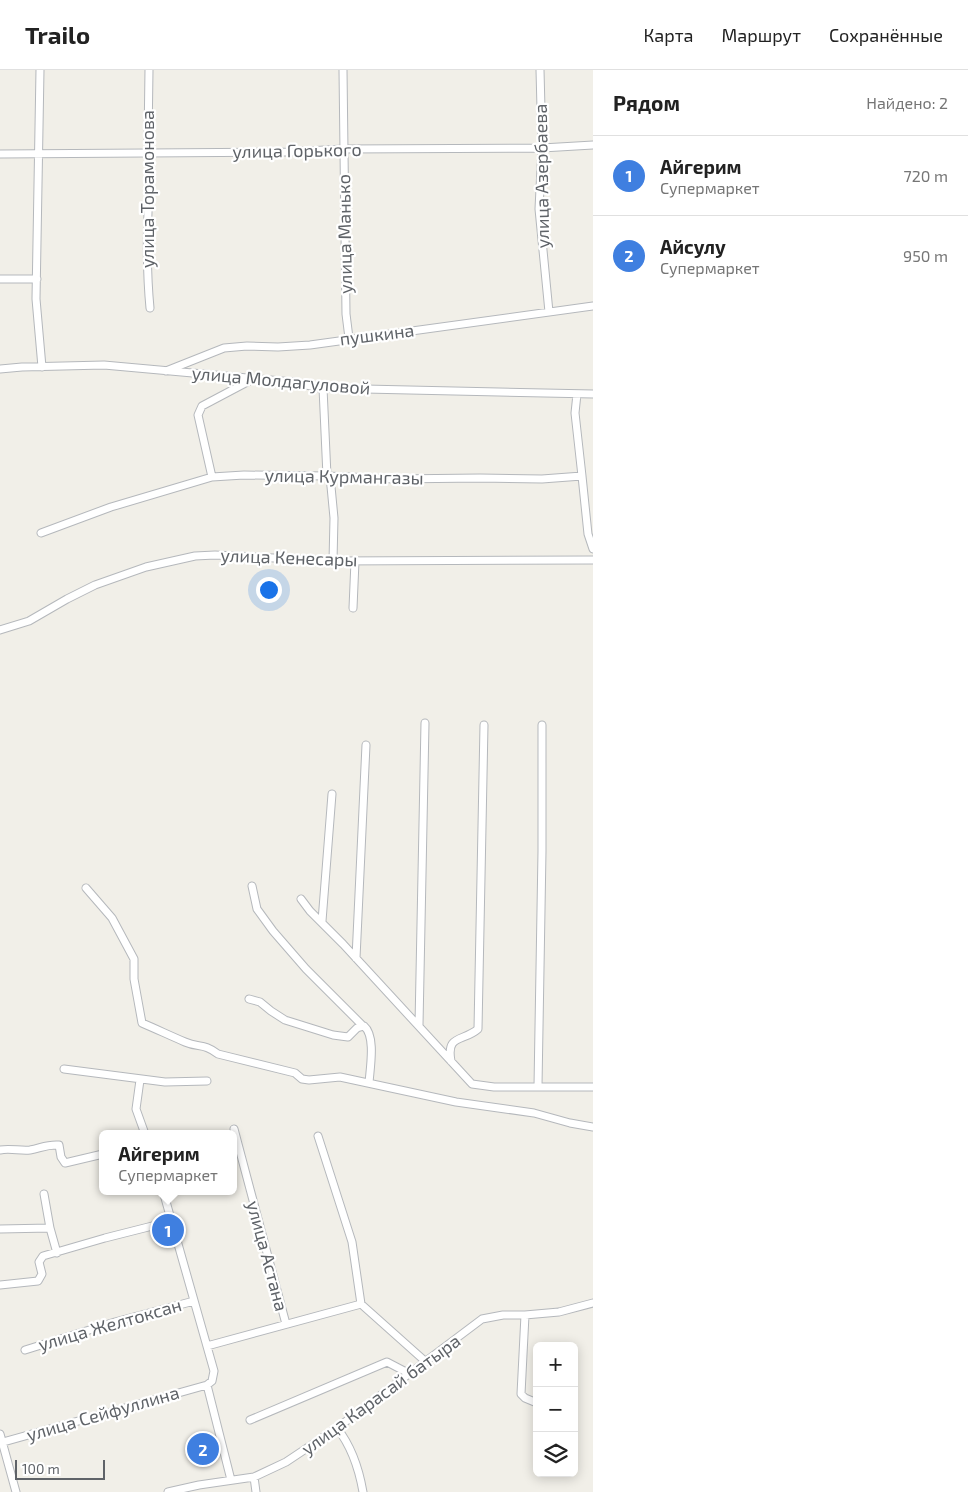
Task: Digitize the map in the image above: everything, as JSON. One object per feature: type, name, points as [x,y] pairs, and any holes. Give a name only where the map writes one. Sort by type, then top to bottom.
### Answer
[{"type":"street","points":[[40,70],[36,299],[42,367]]},
{"type":"street","name":"улица Торамонова","points":[[149,70],[148,141],[151,152],[147,280],[150,308]]},
{"type":"street","name":"улица Манько","points":[[343,70],[346,314],[349,338]]},
{"type":"street","name":"улица Азербаева","points":[[540,70],[542,148],[539,209],[549,312]]},
{"type":"street","name":"улица Горького","points":[[0,154],[287,152],[542,148],[593,145]]},
{"type":"street","points":[[0,279],[37,279]]},
{"type":"street","name":"пушкина","points":[[165,371],[224,348],[286,347],[349,338],[373,337],[593,306]]},
{"type":"street","name":"улица Молдагуловой","points":[[0,369],[104,365],[293,382],[323,388],[593,394]]},
{"type":"street","points":[[212,477],[198,415],[202,406],[253,379]]},
{"type":"street","points":[[323,388],[334,518],[333,561]]},
{"type":"street","points":[[576,394],[576,413],[588,534],[593,548]]},
{"type":"street","name":"улица Курмангазы","points":[[42,533],[111,507],[212,477],[244,475],[393,479],[542,479],[582,476]]},
{"type":"street","name":"улица Кенесары","points":[[0,630],[28,621],[95,585],[146,566],[194,556],[215,554],[333,561],[476,562],[593,560]]},
{"type":"street","points":[[353,608],[355,561]]},
{"type":"street","points":[[419,1025],[425,722]]},
{"type":"street","points":[[451,1062],[450,1047],[453,1042],[478,1029],[484,725]]},
{"type":"street","points":[[538,1086],[542,726]]},
{"type":"street","points":[[356,959],[366,745]]},
{"type":"street","points":[[322,921],[332,794]]},
{"type":"street","points":[[252,886],[257,909],[273,931],[306,969],[369,1030],[371,1038],[369,1083]]},
{"type":"street","points":[[86,888],[112,918],[132,954],[134,959],[134,979],[142,1023],[187,1043],[210,1048],[218,1054],[295,1073],[302,1079],[340,1077],[456,1102],[534,1113],[593,1127]]},
{"type":"street","points":[[301,899],[310,911],[322,921],[472,1084],[494,1088],[538,1086],[593,1087]]},
{"type":"street","points":[[249,999],[260,1002],[285,1020],[333,1035],[348,1037],[357,1028],[363,1026]]},
{"type":"street","points":[[64,1069],[140,1080],[207,1082]]},
{"type":"street","points":[[140,1080],[136,1109],[144,1130]]},
{"type":"street","points":[[318,1136],[352,1242],[361,1304],[426,1362]]},
{"type":"street","name":"улица Астана","points":[[237,1141],[286,1324]]},
{"type":"street","points":[[0,1150],[10,1148],[29,1150],[49,1144],[59,1145],[61,1156],[65,1163],[99,1155]]},
{"type":"street","points":[[44,1194],[57,1253]]},
{"type":"street","points":[[163,1195],[214,1371],[212,1381],[206,1385],[231,1480]]},
{"type":"street","points":[[0,1285],[38,1281],[42,1274],[39,1262],[43,1256],[172,1221]]},
{"type":"street","points":[[0,1229],[50,1228]]},
{"type":"street","name":"улица Желтоксан","points":[[26,1350],[115,1322],[194,1301]]},
{"type":"street","name":"улица Карасай батыра","points":[[168,1492],[199,1485],[254,1477],[286,1462],[337,1428],[464,1335],[482,1319],[503,1315],[524,1316],[559,1312],[593,1303]]},
{"type":"street","points":[[207,1346],[361,1304]]},
{"type":"street","points":[[524,1316],[522,1394],[525,1398],[533,1401]]},
{"type":"street","points":[[250,1420],[387,1362],[410,1374]]},
{"type":"street","name":"улица Сейфуллина","points":[[1,1443],[206,1385]]},
{"type":"street","points":[[337,1428],[347,1441],[359,1471],[363,1492]]},
{"type":"street","points":[[0,1434],[16,1492]]},
{"type":"street","points":[[254,1477],[256,1492]]},
{"type":"place","name":"Айгерим","points":[[168,1230]]},
{"type":"place","name":"Айсулу","points":[[203,1449]]}]
